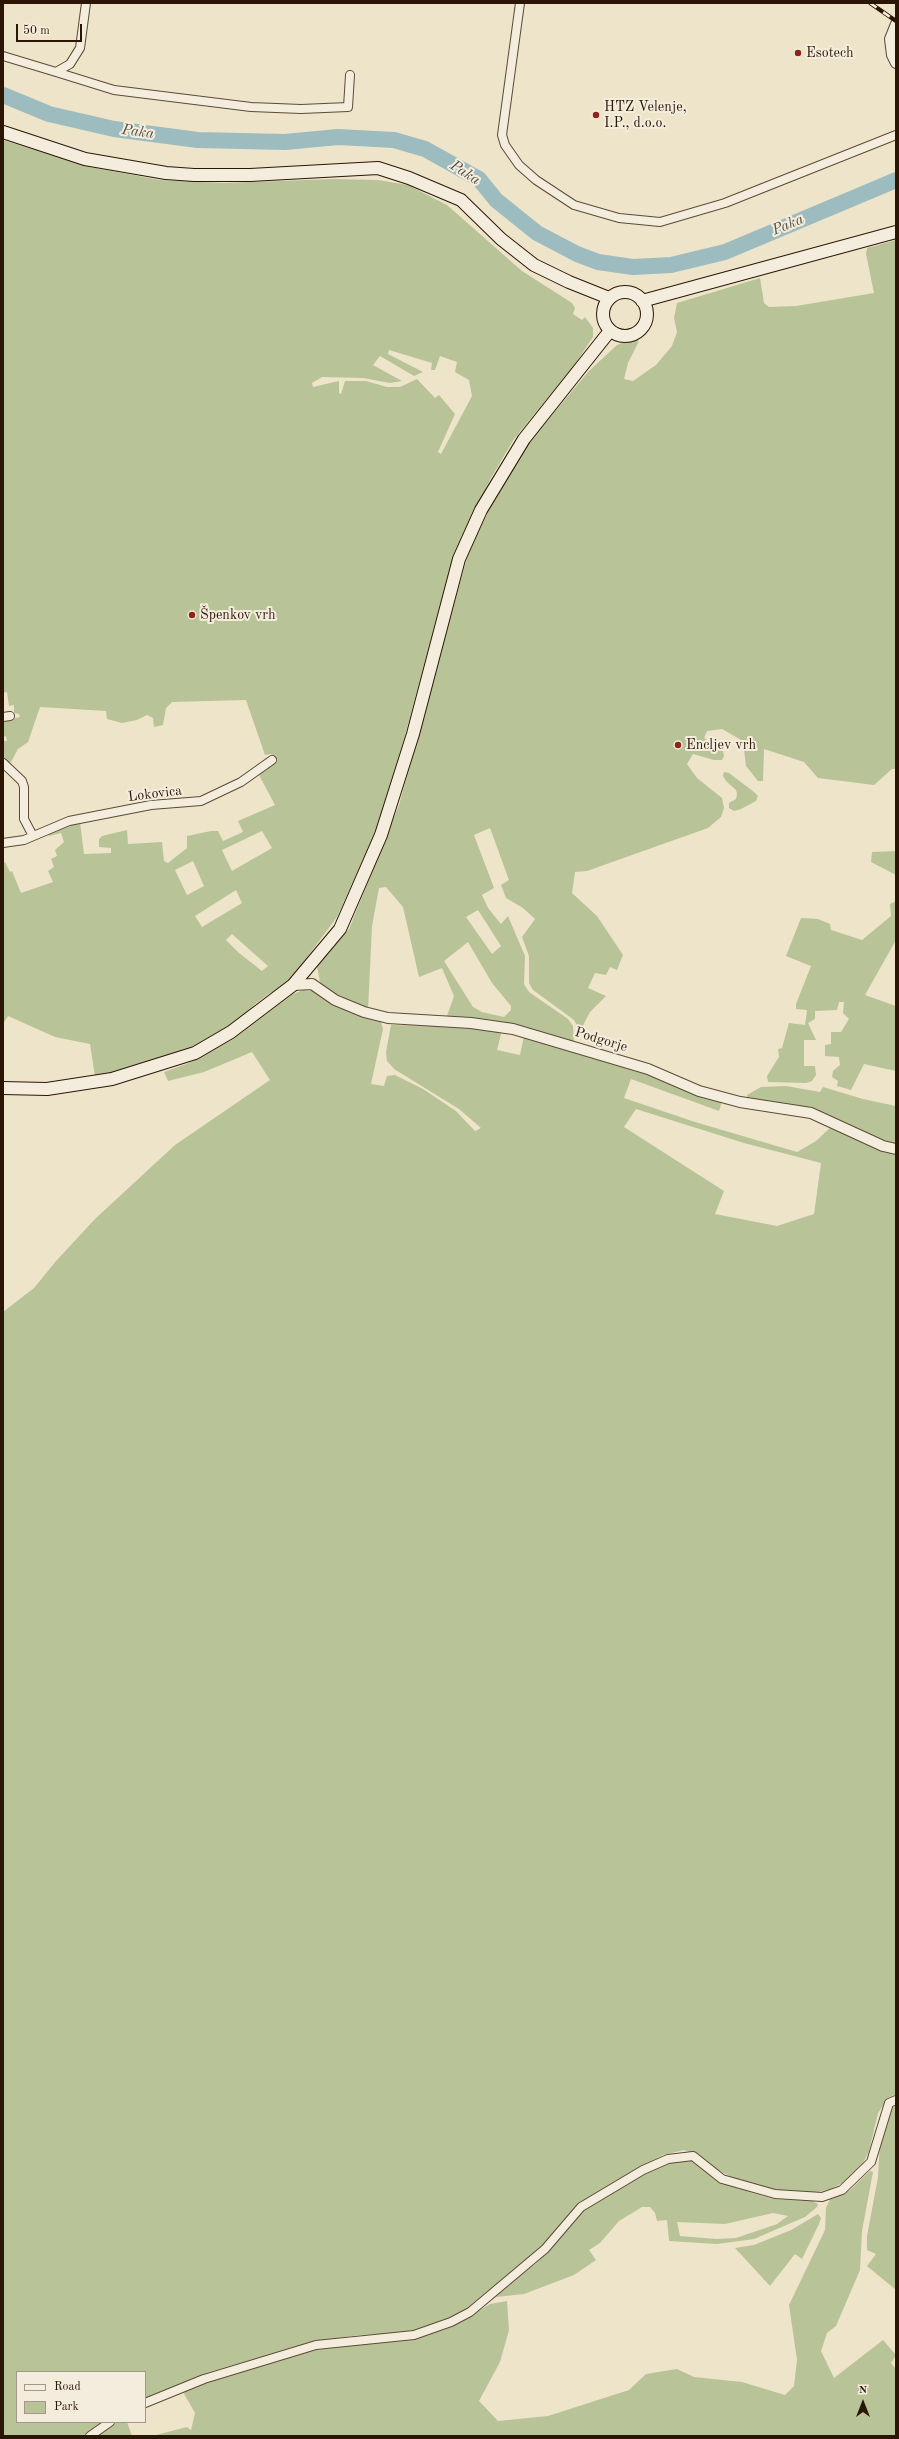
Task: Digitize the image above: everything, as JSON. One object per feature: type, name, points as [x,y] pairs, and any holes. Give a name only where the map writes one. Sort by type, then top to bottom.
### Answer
[{"type":"main road","points":[[3,132],[85,159],[166,173],[194,175],[250,175],[378,168],[410,178],[461,200],[501,239],[534,265],[569,282],[609,298]]},
{"type":"main road","points":[[642,301],[896,232]]},
{"type":"main road","points":[[626,292],[637,294],[642,301],[647,308],[647,316],[640,331],[625,337],[609,332],[603,321],[602,308],[609,298],[626,292]]},
{"type":"main road","points":[[3,1088],[47,1089],[112,1079],[168,1063],[194,1053],[231,1032],[293,985],[340,929],[381,835],[413,734],[459,560],[481,510],[524,440],[609,332]]},
{"type":"street","points":[[56,72],[70,64],[80,48],[86,3]]},
{"type":"street","points":[[520,3],[502,135],[505,145],[519,165],[536,180],[574,205],[619,218],[660,222],[724,202],[896,135]]},
{"type":"street","points":[[896,24],[890,39],[892,55],[896,64]]},
{"type":"street","points":[[3,56],[114,90],[252,107],[301,109],[348,107],[350,75]]},
{"type":"street","name":"Lokovica","points":[[3,843],[33,836],[69,821],[151,805],[201,801],[241,782],[272,760]]},
{"type":"street","points":[[3,763],[22,781],[24,787],[24,819],[33,836]]},
{"type":"street","name":"Podgorje","points":[[293,985],[312,984],[335,1000],[364,1012],[388,1018],[471,1023],[513,1029],[648,1069],[699,1091],[740,1102],[811,1113],[883,1146],[896,1149]]},
{"type":"street","points":[[146,2403],[204,2379],[316,2345],[414,2335],[451,2322],[470,2312],[545,2249],[581,2207],[643,2170],[668,2158],[693,2156],[722,2180],[775,2194],[822,2197],[842,2190],[871,2162],[888,2103],[896,2100]]},
{"type":"street","points":[[90,2436],[109,2423]]},
{"type":"green space","points":[[3,140],[90,167],[160,180],[224,183],[333,179],[378,180],[408,185],[447,205],[522,271],[572,303],[575,308],[573,314],[582,320],[585,317],[593,328],[593,337],[573,367],[514,439],[491,478],[451,565],[404,739],[376,831],[337,917],[293,976],[279,990],[270,993],[255,1004],[234,1025],[211,1039],[156,1062],[95,1077],[90,1044],[55,1037],[8,1016],[3,1024],[3,863],[5,862],[10,872],[12,871],[21,893],[53,882],[48,871],[54,867],[51,859],[57,856],[55,850],[64,842],[61,833],[49,836],[47,831],[64,825],[80,822],[84,854],[111,853],[111,848],[99,847],[99,839],[102,836],[127,830],[128,844],[162,842],[164,861],[168,863],[187,848],[187,836],[218,831],[223,841],[243,832],[238,821],[275,805],[259,775],[277,761],[271,754],[265,755],[246,700],[172,702],[166,708],[163,725],[154,727],[153,718],[147,715],[137,720],[122,723],[107,719],[106,711],[40,707],[28,742],[18,749],[11,762],[7,764],[3,761],[3,741],[7,741],[6,736],[3,737],[3,721],[20,717],[19,714],[14,713],[14,705],[9,706],[7,692],[3,693]],"holes":[[[389,350],[432,363],[431,370],[435,370],[440,356],[457,362],[455,372],[469,380],[472,396],[441,454],[438,452],[455,414],[439,395],[435,398],[417,379],[400,387],[387,387],[366,381],[345,381],[341,394],[339,393],[339,381],[313,387],[312,383],[322,377],[363,378],[390,383],[402,381],[373,365],[380,356],[414,376],[423,372],[388,354]],[[262,831],[272,848],[232,871],[222,850]],[[193,861],[204,886],[187,895],[175,870]],[[236,890],[242,903],[202,927],[195,916]],[[232,934],[268,966],[262,971],[239,953],[226,940]]]},
{"type":"green space","points":[[896,240],[896,769],[892,769],[874,785],[818,778],[804,762],[764,749],[763,781],[758,781],[746,766],[743,741],[722,729],[707,731],[704,738],[723,751],[724,756],[722,760],[714,760],[693,754],[687,764],[697,778],[722,798],[724,808],[721,817],[708,828],[587,871],[575,872],[572,893],[597,916],[623,955],[617,970],[610,967],[606,975],[595,973],[588,988],[606,996],[590,1012],[580,1031],[574,1020],[533,990],[529,983],[529,956],[522,937],[535,919],[523,908],[506,898],[501,885],[509,880],[490,828],[474,835],[494,888],[482,895],[488,908],[501,924],[508,916],[525,956],[524,984],[529,992],[568,1019],[573,1026],[574,1042],[492,1020],[450,1018],[447,1016],[454,996],[442,968],[419,977],[403,907],[386,887],[379,888],[372,926],[368,1010],[325,988],[320,982],[317,966],[349,929],[399,805],[468,554],[498,491],[531,440],[589,371],[617,345],[633,338],[639,341],[628,363],[624,379],[633,381],[656,365],[672,346],[677,332],[674,318],[677,303],[760,278],[764,303],[769,307],[796,306],[874,293],[866,254],[867,248]],"holes":[[[478,910],[501,946],[492,954],[466,917]],[[468,942],[492,983],[511,1006],[511,1010],[504,1017],[482,1012],[473,1007],[444,961]]]},
{"type":"green space","points":[[724,772],[729,773],[754,792],[758,796],[756,801],[734,811],[729,808],[729,803],[736,799],[737,794],[736,790],[726,781],[723,776]]},
{"type":"green space","points":[[896,851],[896,875],[871,862],[872,852]]},
{"type":"green space","points":[[896,901],[896,940],[865,995],[896,1006],[896,1071],[864,1064],[851,1090],[837,1086],[838,1081],[832,1077],[833,1071],[840,1065],[839,1057],[825,1056],[825,1045],[831,1044],[831,1032],[841,1032],[849,1019],[843,1013],[844,1002],[839,1002],[837,1010],[815,1011],[815,1019],[808,1023],[816,1040],[804,1040],[804,1066],[815,1066],[816,1075],[812,1081],[806,1083],[768,1082],[767,1076],[779,1057],[778,1049],[782,1048],[789,1023],[805,1025],[807,1010],[796,1009],[796,1004],[811,966],[786,956],[801,918],[818,919],[830,924],[831,930],[862,940],[891,916],[890,904]]},
{"type":"green space","points":[[303,990],[314,991],[339,1007],[381,1022],[383,1029],[371,1084],[384,1086],[387,1076],[395,1075],[423,1089],[456,1111],[475,1131],[481,1128],[459,1109],[394,1069],[387,1061],[386,1052],[391,1025],[482,1027],[502,1030],[497,1050],[520,1055],[524,1036],[644,1071],[722,1101],[719,1111],[631,1079],[624,1098],[695,1122],[797,1152],[816,1141],[833,1125],[896,1152],[896,2094],[888,2098],[878,2113],[869,2151],[861,2167],[847,2181],[830,2189],[814,2193],[786,2193],[739,2181],[716,2169],[698,2155],[684,2150],[663,2155],[580,2203],[545,2244],[514,2274],[486,2292],[459,2315],[424,2328],[393,2334],[360,2335],[314,2341],[209,2372],[146,2400],[146,2371],[16,2371],[16,2423],[104,2423],[85,2436],[3,2436],[3,1312],[34,1288],[56,1261],[95,1219],[175,1145],[270,1080],[252,1052],[204,1072],[168,1081],[164,1072],[189,1063],[235,1038],[293,994]],"holes":[[[636,1109],[744,1143],[821,1163],[814,1214],[777,1226],[715,1214],[724,1191],[624,1127]]]},
{"type":"green space","points":[[786,1086],[820,1092],[823,1087],[863,1099],[896,1106],[896,1145],[865,1134],[821,1113],[747,1099],[747,1095],[761,1087]]},
{"type":"green space","points":[[896,2104],[896,2290],[867,2266],[876,2254],[867,2250],[867,2236],[878,2177],[880,2140],[887,2114]]},
{"type":"green space","points":[[684,2159],[695,2162],[730,2184],[752,2193],[773,2199],[812,2201],[818,2204],[817,2207],[805,2217],[754,2239],[717,2244],[669,2241],[667,2220],[657,2221],[655,2213],[650,2207],[642,2207],[619,2221],[600,2243],[589,2250],[596,2260],[574,2275],[524,2294],[496,2297],[496,2294],[538,2262],[580,2211],[667,2161]],"holes":[[[773,2213],[788,2216],[777,2224],[736,2238],[717,2239],[680,2236],[677,2222],[725,2224]]]},
{"type":"green space","points":[[870,2171],[873,2172],[862,2231],[860,2270],[836,2326],[827,2333],[821,2351],[834,2378],[883,2340],[896,2355],[891,2363],[896,2369],[896,2436],[152,2436],[187,2427],[191,2430],[195,2413],[183,2392],[216,2377],[316,2350],[415,2338],[442,2330],[469,2317],[490,2304],[507,2301],[509,2330],[500,2362],[479,2401],[498,2421],[548,2416],[629,2390],[646,2374],[677,2369],[694,2377],[742,2382],[785,2395],[794,2386],[797,2360],[789,2305],[825,2230],[826,2208],[830,2199],[850,2190]]},
{"type":"green space","points":[[818,2214],[821,2218],[819,2224],[802,2259],[795,2254],[770,2286],[735,2248],[754,2245],[791,2230]]},
{"type":"green space","points":[[115,2423],[127,2423],[132,2436],[95,2436]]},
{"type":"waterway","name":"Paka","points":[[3,95],[49,114],[114,129],[198,140],[285,142],[338,137],[394,140],[425,149],[479,179],[496,200],[537,233],[577,254],[598,262],[633,267],[671,265],[725,252],[896,180]]},
{"type":"railway","points":[[870,3],[896,21]]},
{"type":"place","name":"Esotech","points":[[798,53]]},
{"type":"place","name":"HTZ Velenje, I.P., d.o.o.","points":[[596,115]]},
{"type":"place","name":"Špenkov vrh","points":[[192,615]]},
{"type":"place","name":"Encljev vrh","points":[[678,745]]}]
